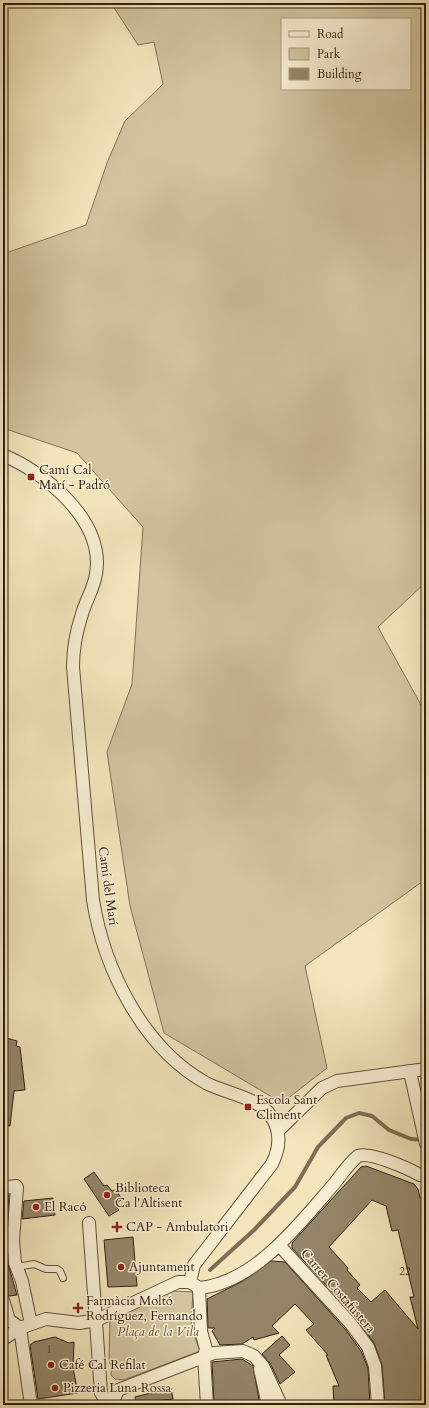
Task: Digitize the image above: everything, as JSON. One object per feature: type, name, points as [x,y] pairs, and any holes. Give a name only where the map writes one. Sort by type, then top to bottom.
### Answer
[{"type":"street","name":"Camí del Marí","points":[[3,455],[36,472],[64,496],[86,526],[95,550],[96,572],[74,642],[73,667],[93,900],[96,919],[116,978],[129,1002],[163,1048],[185,1068],[207,1083],[260,1105],[271,1115],[278,1131],[278,1150],[272,1164],[194,1265],[194,1285]]},
{"type":"street","points":[[278,1131],[312,1098],[330,1084],[346,1079],[426,1069]]},
{"type":"street","points":[[410,1072],[426,1144]]},
{"type":"street","points":[[3,1339],[25,1326],[46,1319],[79,1323],[97,1320],[178,1282],[207,1288],[237,1275],[279,1245],[358,1156],[363,1154],[424,1176]]},
{"type":"street","points":[[3,1188],[16,1186],[18,1188],[13,1240],[25,1326],[32,1405]]},
{"type":"street","points":[[89,1223],[102,1396],[112,1398],[204,1356],[220,1352],[243,1351],[249,1352],[258,1360],[266,1372],[281,1405]]},
{"type":"street","name":"Carrer Costafustera","points":[[279,1245],[351,1324],[368,1347],[375,1366],[378,1405]]},
{"type":"street","points":[[194,1285],[201,1331],[206,1350],[204,1356],[207,1405]]},
{"type":"street","points":[[3,1300],[9,1320],[25,1326]]},
{"type":"street","points":[[258,1360],[268,1405]]},
{"type":"lane","points":[[17,1267],[34,1264],[46,1269],[57,1269],[60,1271],[63,1278]]},
{"type":"green space","points":[[111,3],[426,3],[426,582],[378,627],[426,714],[426,879],[305,966],[327,1068],[282,1103],[164,1033],[130,906],[107,752],[132,684],[143,527],[77,453],[3,428],[3,254],[86,225],[107,163],[125,121],[163,84],[154,42],[138,45]]},
{"type":"green space","name":"Plaça de la Vila","points":[[173,1291],[193,1292],[191,1327],[200,1351],[124,1380],[115,1379],[111,1375],[112,1367],[109,1358],[110,1318]]},
{"type":"building","points":[[3,1037],[17,1041],[16,1046],[20,1047],[25,1090],[14,1091],[10,1126],[3,1125]]},
{"type":"building","points":[[366,1166],[414,1184],[418,1189],[420,1198],[423,1198],[426,1215],[426,1405],[385,1405],[382,1365],[374,1343],[357,1319],[292,1248],[292,1243],[361,1167]],"holes":[[[372,1200],[386,1206],[392,1231],[398,1230],[414,1297],[410,1297],[418,1329],[385,1290],[371,1302],[357,1288],[360,1285],[347,1270],[348,1268],[329,1247]]]},
{"type":"building","name":"Biblioteca Ca l'Altisent","points":[[94,1172],[104,1186],[107,1185],[112,1191],[116,1190],[122,1199],[115,1205],[119,1210],[109,1216],[84,1179]]},
{"type":"building","points":[[3,1195],[9,1195],[7,1221],[3,1221]]},
{"type":"building","name":"El Racó","points":[[53,1198],[55,1215],[22,1219],[24,1201]]},
{"type":"building","name":"Ajuntament","points":[[133,1237],[137,1286],[108,1287],[104,1240]]},
{"type":"building","points":[[3,1239],[6,1239],[8,1264],[17,1295],[9,1296],[3,1289]]},
{"type":"building","points":[[271,1261],[285,1262],[345,1329],[361,1351],[368,1368],[370,1405],[334,1405],[333,1386],[339,1386],[326,1355],[328,1355],[306,1330],[314,1324],[295,1304],[272,1326],[279,1333],[254,1340],[253,1337],[242,1344],[220,1345],[212,1331],[215,1328],[208,1328],[207,1299],[243,1281]]},
{"type":"building","points":[[282,1336],[290,1345],[279,1355],[295,1372],[280,1384],[270,1363],[262,1354]]},
{"type":"building","points":[[55,1337],[69,1343],[74,1342],[73,1368],[78,1393],[38,1399],[30,1345],[34,1342]]},
{"type":"building","points":[[242,1359],[253,1366],[260,1405],[214,1405],[212,1362]]},
{"type":"building","points":[[171,1388],[173,1399],[136,1403],[135,1397]]},
{"type":"waterway","points":[[210,1270],[254,1230],[295,1187],[318,1147],[346,1118],[359,1113],[372,1116],[389,1130],[411,1139],[424,1140]]},
{"type":"place","name":"Camí Cal Marí - Padró","points":[[31,477]]},
{"type":"place","name":"Escola Sant Climent","points":[[248,1107]]},
{"type":"place","name":"Biblioteca Ca l'Altisent","points":[[107,1195]]},
{"type":"place","name":"El Racó","points":[[36,1207]]},
{"type":"place","name":"CAP - Ambulatori","points":[[117,1227]]},
{"type":"place","name":"Ajuntament","points":[[121,1267]]},
{"type":"place","name":"Farmàcia Moltó Rodríguez, Fernando","points":[[78,1308]]},
{"type":"place","name":"Café Cal Refilat","points":[[51,1365]]},
{"type":"place","name":"Pizzeria Luna Rossa","points":[[55,1388]]}]
